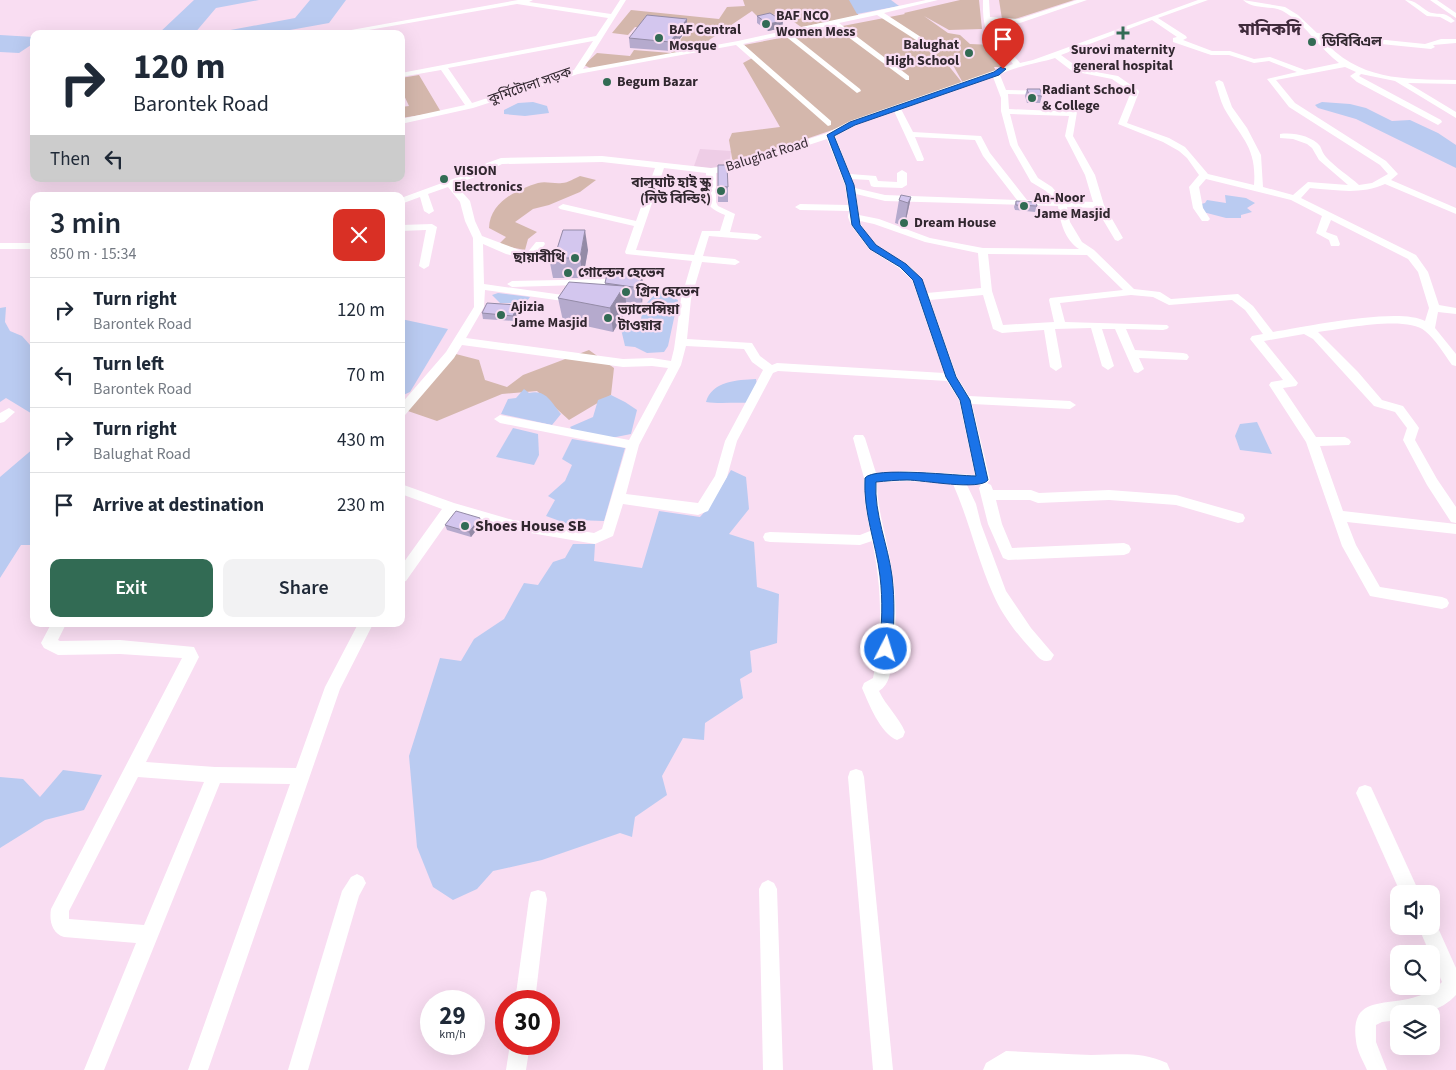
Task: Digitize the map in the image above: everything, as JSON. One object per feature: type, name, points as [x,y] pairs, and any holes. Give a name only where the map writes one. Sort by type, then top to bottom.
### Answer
[{"type":"street","points":[[354,30],[530,0]]},
{"type":"street","name":"কুর্মিটোলা সড়ক","points":[[405,121],[470,106],[577,72],[623,0]]},
{"type":"street","points":[[577,72],[738,43],[935,0]]},
{"type":"street","points":[[986,0],[987,19],[993,36],[1018,66]]},
{"type":"street","points":[[987,19],[1020,21],[1084,0]]},
{"type":"street","name":"Balughat Road","points":[[405,199],[450,184],[501,161],[602,159],[712,171],[747,163],[829,129],[853,123],[996,74],[1003,69],[1056,55],[1205,0]]},
{"type":"street","points":[[1246,0],[1256,5],[1284,8],[1316,35],[1328,50],[1361,71],[1393,78],[1456,82]]},
{"type":"street","points":[[1408,0],[1429,16],[1454,18]]},
{"type":"street","points":[[1434,0],[1454,18]]},
{"type":"street","points":[[514,3],[612,16]]},
{"type":"street","points":[[877,12],[927,45]]},
{"type":"street","points":[[1153,18],[1183,38],[1176,40],[1211,53],[1230,53],[1254,61],[1270,59],[1304,72]]},
{"type":"street","points":[[834,23],[906,78]]},
{"type":"street","points":[[381,25],[384,30]]},
{"type":"street","points":[[786,33],[857,91]]},
{"type":"street","points":[[1316,35],[1431,46],[1429,44],[1441,41],[1456,41]]},
{"type":"street","points":[[405,74],[598,38]]},
{"type":"street","points":[[738,43],[829,129],[851,190],[853,213],[860,233],[873,247],[903,266],[917,279],[951,377],[965,400],[995,524],[1008,554],[1124,549]]},
{"type":"street","points":[[1056,55],[1078,71],[1124,80],[1135,92],[1122,124],[1175,145],[1188,154],[1195,167],[1205,176],[1294,198],[1412,257],[1424,272],[1434,308],[1429,328]]},
{"type":"street","points":[[1294,198],[1308,185],[1356,187],[1380,185],[1392,174],[1383,163],[1347,138],[1292,105],[1271,79],[1348,64]]},
{"type":"street","points":[[444,67],[470,106]]},
{"type":"street","points":[[1361,71],[1354,76],[1438,122]]},
{"type":"street","points":[[996,74],[1003,92],[1005,111],[1014,146],[1030,174],[1034,180],[1049,189],[1062,205],[1066,222],[1073,237],[1131,292]]},
{"type":"street","points":[[1393,78],[1456,116]]},
{"type":"street","points":[[1219,82],[1228,107],[1243,128],[1257,155],[1259,186],[1256,188]]},
{"type":"street","points":[[1003,92],[1059,94]]},
{"type":"street","points":[[897,108],[920,159]]},
{"type":"street","points":[[1005,111],[1074,114],[1069,136],[1090,175],[1099,205],[1118,238]]},
{"type":"street","points":[[1283,136],[1294,136],[1325,126]]},
{"type":"street","points":[[910,134],[978,138],[986,154],[1024,202]]},
{"type":"street","points":[[1294,136],[1310,142],[1316,147],[1322,158],[1356,187]]},
{"type":"street","points":[[660,166],[630,252],[735,262]]},
{"type":"street","points":[[712,171],[712,202],[715,208],[730,214],[724,234]]},
{"type":"street","points":[[846,177],[873,178],[874,184],[902,186],[902,173]]},
{"type":"street","points":[[1205,176],[1200,178],[1194,187],[1196,206],[1205,220]]},
{"type":"street","points":[[1386,181],[1456,211]]},
{"type":"street","points":[[405,407],[450,355],[479,307],[478,238],[470,221],[465,201],[450,184]]},
{"type":"street","points":[[851,190],[885,198],[1099,205]]},
{"type":"street","points":[[423,194],[429,211]]},
{"type":"street","points":[[563,207],[623,222],[640,224]]},
{"type":"street","points":[[800,207],[853,213],[934,242],[983,251],[1090,252]]},
{"type":"street","points":[[1328,214],[1321,233],[1334,238],[1335,244]]},
{"type":"street","points":[[405,228],[432,227],[424,266]]},
{"type":"street","points":[[405,490],[451,507],[513,525],[595,539],[608,532],[633,445],[675,365],[681,342],[686,299],[705,233],[757,237]]},
{"type":"street","points":[[478,238],[506,249],[511,254],[530,258],[540,244]]},
{"type":"street","points":[[0,246],[30,246]]},
{"type":"street","points":[[983,251],[987,291],[997,327],[999,328],[1054,325],[1163,327]]},
{"type":"street","points":[[479,286],[608,282]]},
{"type":"street","points":[[479,286],[587,302]]},
{"type":"street","points":[[924,297],[987,291]]},
{"type":"street","points":[[1056,367],[1054,300],[1131,292],[1156,294],[1169,302],[1234,296],[1249,308],[1270,336]]},
{"type":"street","points":[[1434,308],[1456,311]]},
{"type":"street","points":[[1442,603],[1375,592],[1349,546],[1312,441],[1275,385],[1292,383],[1256,339],[1369,321],[1414,320],[1429,328],[1456,362]]},
{"type":"street","points":[[1095,325],[1108,366]]},
{"type":"street","points":[[1119,326],[1138,369]]},
{"type":"street","points":[[1306,331],[1317,336],[1354,374],[1378,403],[1399,408],[1413,428],[1409,440],[1432,482],[1456,518]]},
{"type":"street","points":[[460,340],[623,363],[652,362],[675,365]]},
{"type":"street","points":[[681,342],[748,346],[756,359],[771,370]]},
{"type":"street","points":[[1132,354],[1183,357]]},
{"type":"street","points":[[618,498],[698,510],[703,507],[721,477],[731,441],[771,370],[777,367],[951,377]]},
{"type":"street","points":[[965,400],[1070,405]]},
{"type":"street","points":[[500,419],[633,445]]},
{"type":"street","points":[[859,438],[871,478],[870,496],[886,576],[888,621],[880,682],[870,688],[880,710],[896,732]]},
{"type":"street","points":[[1312,441],[1345,442]]},
{"type":"street","points":[[871,478],[908,476],[983,480]]},
{"type":"street","points":[[958,480],[969,504],[974,524],[1000,594],[1026,633],[1046,655]]},
{"type":"street","points":[[988,494],[1031,495],[1038,498],[1109,495],[1176,500],[1238,518]]},
{"type":"street","points":[[405,571],[451,507]]},
{"type":"street","points":[[1339,516],[1456,529]]},
{"type":"street","points":[[770,537],[860,540],[878,534]]},
{"type":"street","points":[[57,627],[49,643],[58,648],[120,647],[189,652],[191,657],[60,909],[59,919],[64,928],[149,935]]},
{"type":"street","points":[[198,1070],[332,688],[364,627]]},
{"type":"street","points":[[133,769],[215,775],[302,776]]},
{"type":"street","points":[[94,1070],[215,775]]},
{"type":"street","points":[[856,777],[883,1070]]},
{"type":"street","points":[[1365,793],[1407,885]]},
{"type":"street","points":[[298,1070],[351,891],[357,883]]},
{"type":"street","points":[[768,889],[773,1070]]},
{"type":"street","points":[[526,990],[538,899]]},
{"type":"street","points":[[1378,1070],[1366,1042],[1366,1020],[1379,1012],[1409,1009],[1441,997],[1453,984],[1431,935]]},
{"type":"street","points":[[516,1070],[518,1055]]},
{"type":"street","points":[[993,1070],[1006,1061],[1092,1065],[1126,1063],[1160,1070]]},
{"type":"shaded area","points":[[743,0],[850,0],[859,16],[801,27],[783,14],[757,16],[752,11],[709,40],[707,47],[592,69],[584,65],[597,53],[630,56],[634,50],[671,53],[688,29],[648,23],[643,28],[635,27],[628,35],[612,33],[631,10],[719,19],[727,7],[745,6]]},
{"type":"shaded area","points":[[960,0],[979,0],[982,29],[949,30],[924,16],[948,33],[960,35],[970,44],[994,45],[996,55],[993,57],[1002,67],[994,67],[996,71],[963,83],[954,67],[944,60],[964,85],[733,164],[729,140],[732,133],[780,127],[743,63],[756,56],[744,45],[905,14]]},
{"type":"shaded area","points":[[999,0],[1074,0],[1009,21],[1002,19]]},
{"type":"shaded area","points":[[419,75],[441,112],[405,117],[405,106],[409,106],[405,98],[405,77]]},
{"type":"shaded area","points":[[700,149],[731,151],[729,167],[702,169],[694,166]]},
{"type":"shaded area","points":[[580,176],[596,180],[580,192],[549,205],[533,209],[515,222],[537,232],[528,239],[525,250],[498,245],[506,237],[489,228],[490,219],[499,204],[506,198],[521,189],[538,183],[564,183]]},
{"type":"shaded area","points":[[589,350],[614,368],[611,395],[569,420],[537,391],[502,394],[437,421],[405,410],[452,353],[479,360],[485,380],[507,387],[523,375]]},
{"type":"water","points":[[194,0],[259,0],[216,8],[197,30],[162,30]]},
{"type":"water","points":[[310,0],[346,0],[329,23],[290,30],[230,30],[295,18]]},
{"type":"water","points":[[849,0],[891,0],[899,6],[857,14]]},
{"type":"water","points":[[0,35],[30,37],[30,46],[19,53],[0,52]]},
{"type":"water","points":[[533,102],[547,106],[549,113],[525,116],[504,114],[504,110],[518,103]]},
{"type":"water","points":[[1322,102],[1350,104],[1366,108],[1392,121],[1410,120],[1438,133],[1456,145],[1456,168],[1356,119],[1318,108],[1315,105]]},
{"type":"water","points":[[1225,195],[1246,198],[1255,203],[1247,208],[1252,212],[1241,215],[1241,218],[1226,218],[1203,212],[1201,204],[1207,200],[1226,203]]},
{"type":"water","points":[[658,291],[678,300],[668,346],[664,352],[647,353],[635,347],[625,346],[621,329],[641,319],[643,307]]},
{"type":"water","points":[[498,293],[530,297],[521,309],[515,303],[500,303],[492,295]]},
{"type":"water","points":[[6,307],[5,322],[10,331],[22,336],[30,345],[30,413],[6,398],[0,402],[0,308]]},
{"type":"water","points":[[405,320],[448,329],[410,392],[405,394]]},
{"type":"water","points":[[756,379],[757,384],[749,403],[706,402],[709,395],[719,386],[733,381]]},
{"type":"water","points":[[524,389],[529,393],[535,392],[544,395],[561,414],[552,425],[501,414],[508,399],[516,398]]},
{"type":"water","points":[[611,395],[637,410],[631,434],[611,438],[572,430],[570,427],[593,417],[598,400]]},
{"type":"water","points":[[1257,422],[1272,454],[1240,450],[1235,436],[1240,424]]},
{"type":"water","points":[[513,428],[538,434],[539,455],[534,465],[496,457]]},
{"type":"water","points":[[572,439],[625,448],[604,521],[574,520],[568,524],[546,516],[555,500],[548,496],[565,481],[572,465],[562,459]]},
{"type":"water","points":[[30,451],[30,545],[21,545],[0,578],[0,477]]},
{"type":"water","points":[[731,470],[746,477],[749,509],[729,534],[754,542],[757,587],[779,594],[777,643],[750,651],[752,672],[740,679],[743,698],[705,723],[704,740],[683,738],[662,776],[667,795],[635,817],[632,837],[620,833],[542,860],[493,871],[477,889],[453,900],[433,887],[417,847],[409,756],[440,658],[461,661],[474,639],[504,619],[524,583],[538,585],[553,562],[565,558],[573,544],[595,544],[594,561],[642,568],[659,511],[700,517],[709,507]]},
{"type":"water","points":[[63,770],[102,775],[84,810],[45,820],[0,848],[0,777],[23,779],[40,797]]},
{"type":"building","points":[[770,13],[783,21],[768,24],[757,16]]},
{"type":"building","points":[[647,15],[687,19],[670,42],[629,38]]},
{"type":"building","points":[[1027,89],[1040,89],[1042,96],[1029,95]]},
{"type":"building","points":[[718,165],[727,165],[728,187],[718,186]]},
{"type":"building","points":[[901,195],[911,197],[908,203],[899,200]]},
{"type":"building","points":[[1016,201],[1036,202],[1037,206],[1016,205]]},
{"type":"building","points":[[563,230],[585,230],[580,258],[549,258],[550,250],[557,249]]},
{"type":"building","points":[[608,270],[642,270],[640,288],[605,283]]},
{"type":"building","points":[[569,282],[624,286],[610,308],[558,298]]},
{"type":"building","points":[[487,303],[517,305],[513,316],[482,313]]},
{"type":"building","points":[[456,511],[480,518],[469,532],[445,525]]},
{"type":"place","name":"BAF NCO Women Mess","points":[[766,24]]},
{"type":"place","name":"Surovi maternity general hospital","points":[[1123,33]]},
{"type":"place","name":"BAF Central Mosque","points":[[659,38]]},
{"type":"place","name":"ডিবিবিএল","points":[[1312,42]]},
{"type":"place","name":"Balughat High School","points":[[969,53]]},
{"type":"place","name":"Begum Bazar","points":[[607,82]]},
{"type":"place","name":"Radiant School & College","points":[[1032,98]]},
{"type":"place","name":"VISION Electronics","points":[[444,179]]},
{"type":"place","name":"বালুঘাট হাই স্কুল (নিউ বিল্ডিং)","points":[[721,191]]},
{"type":"place","name":"An-Noor Jame Masjid","points":[[1024,206]]},
{"type":"place","name":"Dream House","points":[[904,223]]},
{"type":"place","name":"ছায়াবীথি","points":[[575,258]]},
{"type":"place","name":"গোল্ডেন হেভেন","points":[[568,273]]},
{"type":"place","name":"গ্রিন হেভেন","points":[[626,292]]},
{"type":"place","name":"Ajizia Jame Masjid","points":[[501,315]]},
{"type":"place","name":"ভ্যালেন্সিয়া টাওয়ার","points":[[608,318]]},
{"type":"place","name":"Shoes House SB","points":[[465,526]]},
{"type":"district","name":"মানিকদি","points":[[1270,29]]},
{"type":"route","points":[[886,649],[888,621],[886,576],[870,496],[871,478],[908,476],[983,480],[974,432],[965,400],[951,377],[917,279],[903,266],[873,247],[860,233],[854,221],[850,185],[830,135],[853,123],[996,74],[1003,69]]}]
